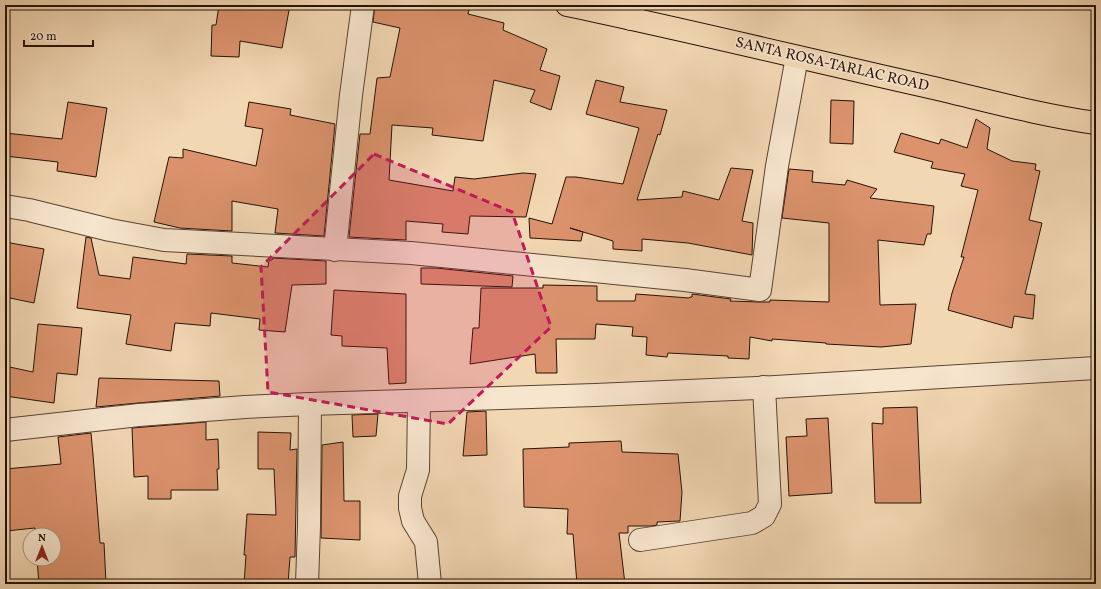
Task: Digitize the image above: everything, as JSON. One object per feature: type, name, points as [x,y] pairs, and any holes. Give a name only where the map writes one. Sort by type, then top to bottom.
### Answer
[{"type":"highway","name":"SANTA ROSA-TARLAC ROAD","points":[[567,5],[633,12],[798,57],[1040,113],[1096,123]]},
{"type":"street","points":[[335,250],[351,95],[363,5]]},
{"type":"street","points":[[5,206],[29,210],[110,230],[164,240],[411,254],[685,280],[760,290],[777,166],[798,57]]},
{"type":"street","points":[[5,430],[139,415],[245,407],[757,388],[764,386],[1096,368]]},
{"type":"street","points":[[640,540],[752,523],[764,516],[770,504],[764,386]]},
{"type":"street","points":[[419,401],[418,470],[410,496],[410,508],[413,521],[426,542],[430,584]]},
{"type":"street","points":[[307,584],[310,404]]},
{"type":"highlighted area","points":[[374,154],[512,212],[551,327],[448,424],[268,392],[261,267]]},
{"type":"building","points":[[219,5],[290,5],[282,48],[240,41],[239,57],[211,56],[212,25],[216,25]]},
{"type":"building","points":[[375,5],[450,5],[469,10],[468,14],[504,23],[503,30],[547,49],[540,70],[560,76],[551,110],[530,102],[535,90],[494,80],[483,141],[432,135],[433,128],[392,125],[389,180],[453,191],[455,177],[474,179],[523,173],[536,174],[526,217],[470,216],[468,234],[442,232],[443,224],[406,221],[406,240],[349,237],[360,134],[370,134],[377,78],[390,77],[400,28],[373,22]]},
{"type":"building","points":[[596,80],[624,87],[620,102],[667,110],[660,135],[658,134],[637,200],[682,197],[683,191],[719,200],[731,168],[753,170],[742,221],[753,223],[752,255],[688,243],[642,239],[642,251],[613,249],[613,241],[570,228],[583,232],[581,241],[530,238],[529,218],[552,224],[566,177],[576,177],[623,184],[639,128],[586,114]]},
{"type":"building","points":[[831,100],[854,101],[853,144],[830,143]]},
{"type":"building","points":[[68,102],[107,108],[96,177],[57,171],[58,162],[5,156],[5,133],[62,139]]},
{"type":"building","points":[[249,102],[291,109],[290,115],[335,124],[324,236],[275,233],[278,209],[232,201],[232,231],[180,228],[154,222],[169,157],[183,158],[183,149],[256,166],[263,129],[245,126]]},
{"type":"building","points":[[976,119],[990,128],[987,149],[1012,161],[1036,164],[1035,170],[1040,171],[1029,220],[1042,223],[1025,294],[1035,295],[1033,319],[1014,316],[1012,328],[948,310],[964,257],[961,257],[978,190],[961,186],[965,174],[931,168],[933,162],[894,152],[901,133],[939,144],[941,139],[967,148]]},
{"type":"building","points":[[789,169],[813,171],[812,182],[845,185],[847,180],[877,189],[870,198],[934,206],[931,234],[927,234],[924,245],[878,240],[880,305],[916,304],[911,344],[881,347],[772,339],[772,341],[750,337],[749,359],[728,358],[728,356],[668,353],[667,357],[646,355],[647,337],[632,336],[633,327],[596,324],[595,339],[556,339],[557,373],[536,373],[535,354],[470,364],[473,328],[479,328],[481,288],[543,288],[543,285],[597,286],[597,301],[635,301],[636,294],[689,298],[692,297],[692,294],[731,299],[730,301],[770,302],[770,300],[829,302],[829,223],[782,218]]},
{"type":"building","points":[[86,237],[91,238],[99,275],[130,279],[133,257],[186,264],[187,254],[232,256],[232,263],[268,267],[269,260],[272,260],[273,258],[326,261],[326,284],[292,285],[285,332],[259,330],[260,319],[211,313],[210,326],[175,323],[171,351],[126,344],[131,315],[77,308]]},
{"type":"building","points":[[5,242],[44,249],[34,303],[5,297]]},
{"type":"building","points":[[421,268],[436,268],[513,276],[512,287],[421,284]]},
{"type":"building","points":[[334,290],[406,294],[406,383],[389,384],[387,348],[342,346],[342,336],[331,335]]},
{"type":"building","points":[[38,324],[82,328],[77,375],[57,373],[54,403],[5,396],[5,366],[33,372]]},
{"type":"building","points":[[99,378],[219,381],[220,396],[96,407]]},
{"type":"building","points":[[917,407],[921,503],[875,503],[872,423],[883,424],[883,408]]},
{"type":"building","points":[[486,411],[487,455],[463,456],[467,412]]},
{"type":"building","points":[[378,414],[376,436],[353,437],[352,415]]},
{"type":"building","points":[[828,418],[832,493],[789,496],[786,437],[807,436],[806,419]]},
{"type":"building","points":[[206,422],[206,440],[218,439],[218,490],[171,490],[171,499],[148,499],[148,476],[134,477],[132,428]]},
{"type":"building","points":[[258,432],[291,433],[290,450],[297,449],[295,557],[290,557],[288,584],[244,584],[246,555],[244,555],[247,514],[276,515],[274,469],[258,469]]},
{"type":"building","points":[[91,433],[100,543],[104,543],[106,583],[39,584],[38,567],[62,567],[62,527],[22,527],[22,529],[6,531],[5,469],[61,464],[58,437]]},
{"type":"building","points":[[621,441],[622,452],[678,454],[682,492],[680,521],[657,522],[657,525],[651,526],[628,526],[628,533],[619,533],[625,584],[577,584],[573,534],[567,534],[568,509],[524,507],[523,449],[569,447],[569,443]]},
{"type":"building","points":[[343,442],[344,501],[360,501],[360,540],[321,538],[322,445]]}]
